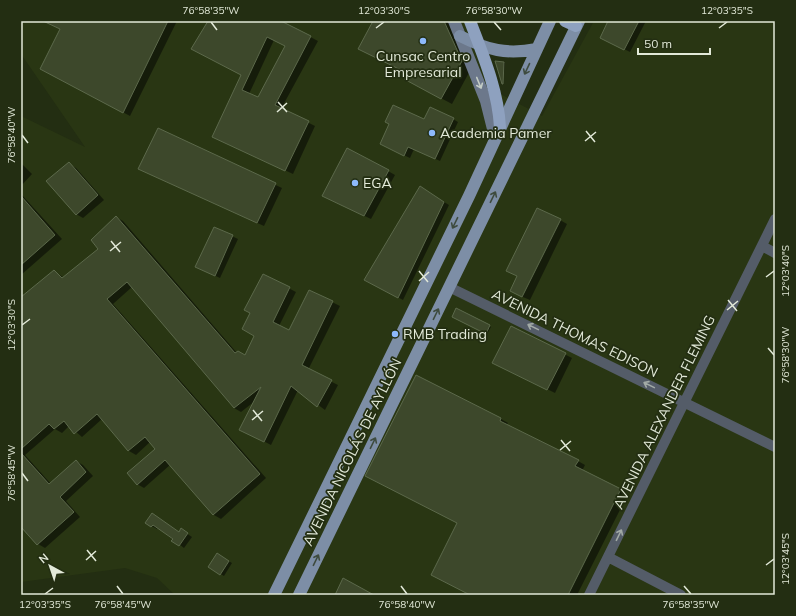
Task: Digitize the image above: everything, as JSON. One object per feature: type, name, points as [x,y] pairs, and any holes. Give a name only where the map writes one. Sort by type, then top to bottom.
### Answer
[{"type":"highway","points":[[470,21],[492,83],[498,108],[498,132]]},
{"type":"main road","name":"AVENIDA NICOLÁS DE AYLLÓN","points":[[274,595],[469,196],[550,21]]},
{"type":"main road","name":"AVENIDA NICOLÁS DE AYLLÓN","points":[[299,595],[449,287],[573,23]]},
{"type":"main road","points":[[460,36],[479,46],[508,52],[537,49]]},
{"type":"street","points":[[454,21],[498,132]]},
{"type":"street","name":"AVENIDA ALEXANDER FLEMING","points":[[589,595],[775,219]]},
{"type":"street","points":[[762,246],[775,252]]},
{"type":"street","name":"AVENIDA THOMAS EDISON","points":[[449,287],[775,447]]},
{"type":"street","points":[[608,557],[681,595]]},
{"type":"shaded area","points":[[21,21],[465,21],[489,88],[542,116],[594,21],[775,21],[775,595],[175,595],[157,578],[125,568],[21,582],[21,116],[85,147],[21,54]]},
{"type":"building","points":[[43,21],[168,21],[123,113],[40,69],[60,29]]},
{"type":"building","points":[[208,21],[281,21],[311,36],[275,105],[309,121],[285,171],[212,137],[241,75],[191,49]],"holes":[[[267,37],[285,46],[258,97],[242,90]]]},
{"type":"building","name":"Cunsac Centro Empresarial","points":[[373,21],[444,21],[462,61],[441,99],[404,79],[407,73],[358,49]]},
{"type":"building","points":[[608,21],[639,21],[624,50],[600,38]]},
{"type":"building","points":[[495,61],[504,62],[503,84],[502,84]]},
{"type":"building","points":[[393,105],[424,119],[430,107],[454,118],[435,159],[408,147],[404,156],[380,144],[389,124],[385,122]]},
{"type":"building","points":[[158,128],[276,183],[257,223],[138,169]]},
{"type":"building","name":"EGA","points":[[347,148],[389,170],[364,216],[322,196]]},
{"type":"building","points":[[69,162],[98,195],[76,215],[46,181]]},
{"type":"building","points":[[420,186],[444,202],[398,298],[364,280]]},
{"type":"building","points":[[21,196],[55,235],[21,265]]},
{"type":"building","points":[[537,208],[561,219],[522,297],[510,291],[517,276],[506,271]]},
{"type":"building","points":[[116,216],[235,353],[238,351],[245,355],[254,336],[242,329],[250,313],[244,310],[263,274],[290,287],[273,322],[289,330],[309,290],[333,301],[302,365],[332,380],[317,407],[291,386],[264,442],[239,430],[261,387],[234,408],[127,282],[107,299],[260,474],[213,515],[165,460],[137,485],[127,473],[155,449],[145,437],[128,451],[97,414],[74,434],[64,421],[54,429],[49,424],[21,449],[21,297],[54,270],[62,278],[98,249],[91,240]]},
{"type":"building","points":[[214,227],[233,235],[215,276],[195,267]]},
{"type":"building","points":[[456,308],[490,325],[486,334],[452,317]]},
{"type":"building","points":[[511,326],[566,353],[547,390],[492,363]]},
{"type":"building","points":[[416,375],[501,418],[500,421],[579,460],[575,466],[621,489],[568,595],[470,595],[431,575],[457,523],[365,476]]},
{"type":"building","points":[[21,453],[49,484],[76,460],[86,472],[60,497],[74,512],[37,545],[21,527]]},
{"type":"building","points":[[152,513],[179,532],[181,528],[188,533],[179,546],[171,541],[173,539],[153,525],[151,527],[145,523]]},
{"type":"building","points":[[217,553],[229,561],[220,575],[208,567]]},
{"type":"building","points":[[343,578],[374,595],[335,595]]},
{"type":"place","name":"Cunsac Centro Empresarial","points":[[423,41]]},
{"type":"place","name":"Academia Pamer","points":[[432,133]]},
{"type":"place","name":"EGA","points":[[355,183]]},
{"type":"place","name":"RMB Trading","points":[[395,334]]}]
